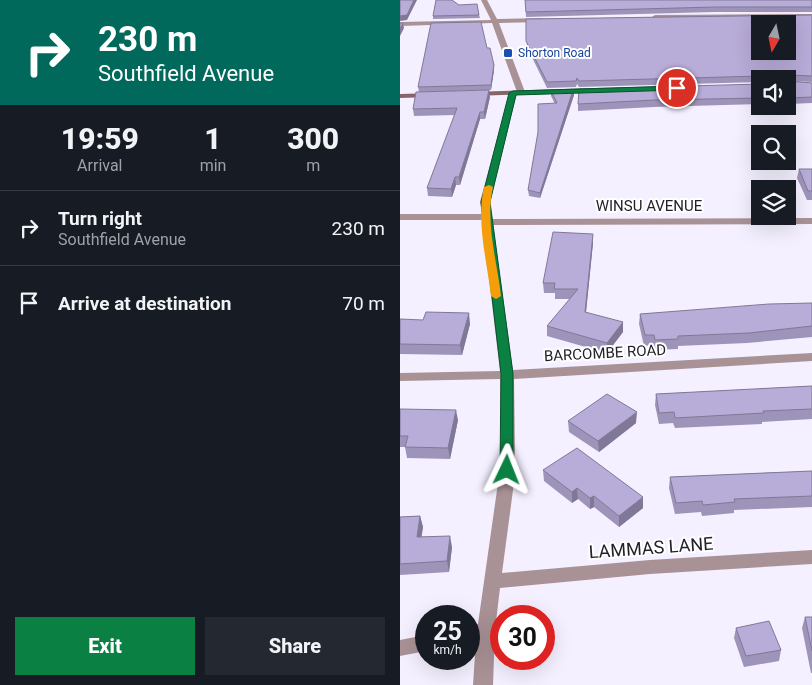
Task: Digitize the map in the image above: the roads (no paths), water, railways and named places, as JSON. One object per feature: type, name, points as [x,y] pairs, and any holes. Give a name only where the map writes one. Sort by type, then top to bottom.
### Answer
[{"type":"street","points":[[480,622],[493,581],[506,490],[507,374],[485,202],[517,93],[495,20],[484,0]]},
{"type":"street","points":[[651,17],[812,16]]},
{"type":"street","points":[[400,24],[554,19]]},
{"type":"street","points":[[466,94],[609,90]]},
{"type":"street","points":[[400,96],[438,95]]},
{"type":"street","name":"WINSU AVENUE","points":[[400,218],[812,221]]},
{"type":"street","name":"BARCOMBE ROAD","points":[[400,377],[507,374],[812,357]]},
{"type":"street","name":"LAMMAS LANE","points":[[493,581],[812,557]]},
{"type":"street","points":[[400,648],[415,645]]},
{"type":"street","points":[[480,658],[483,685]]},
{"type":"place","name":"Shorton Road","points":[[508,53]]}]
